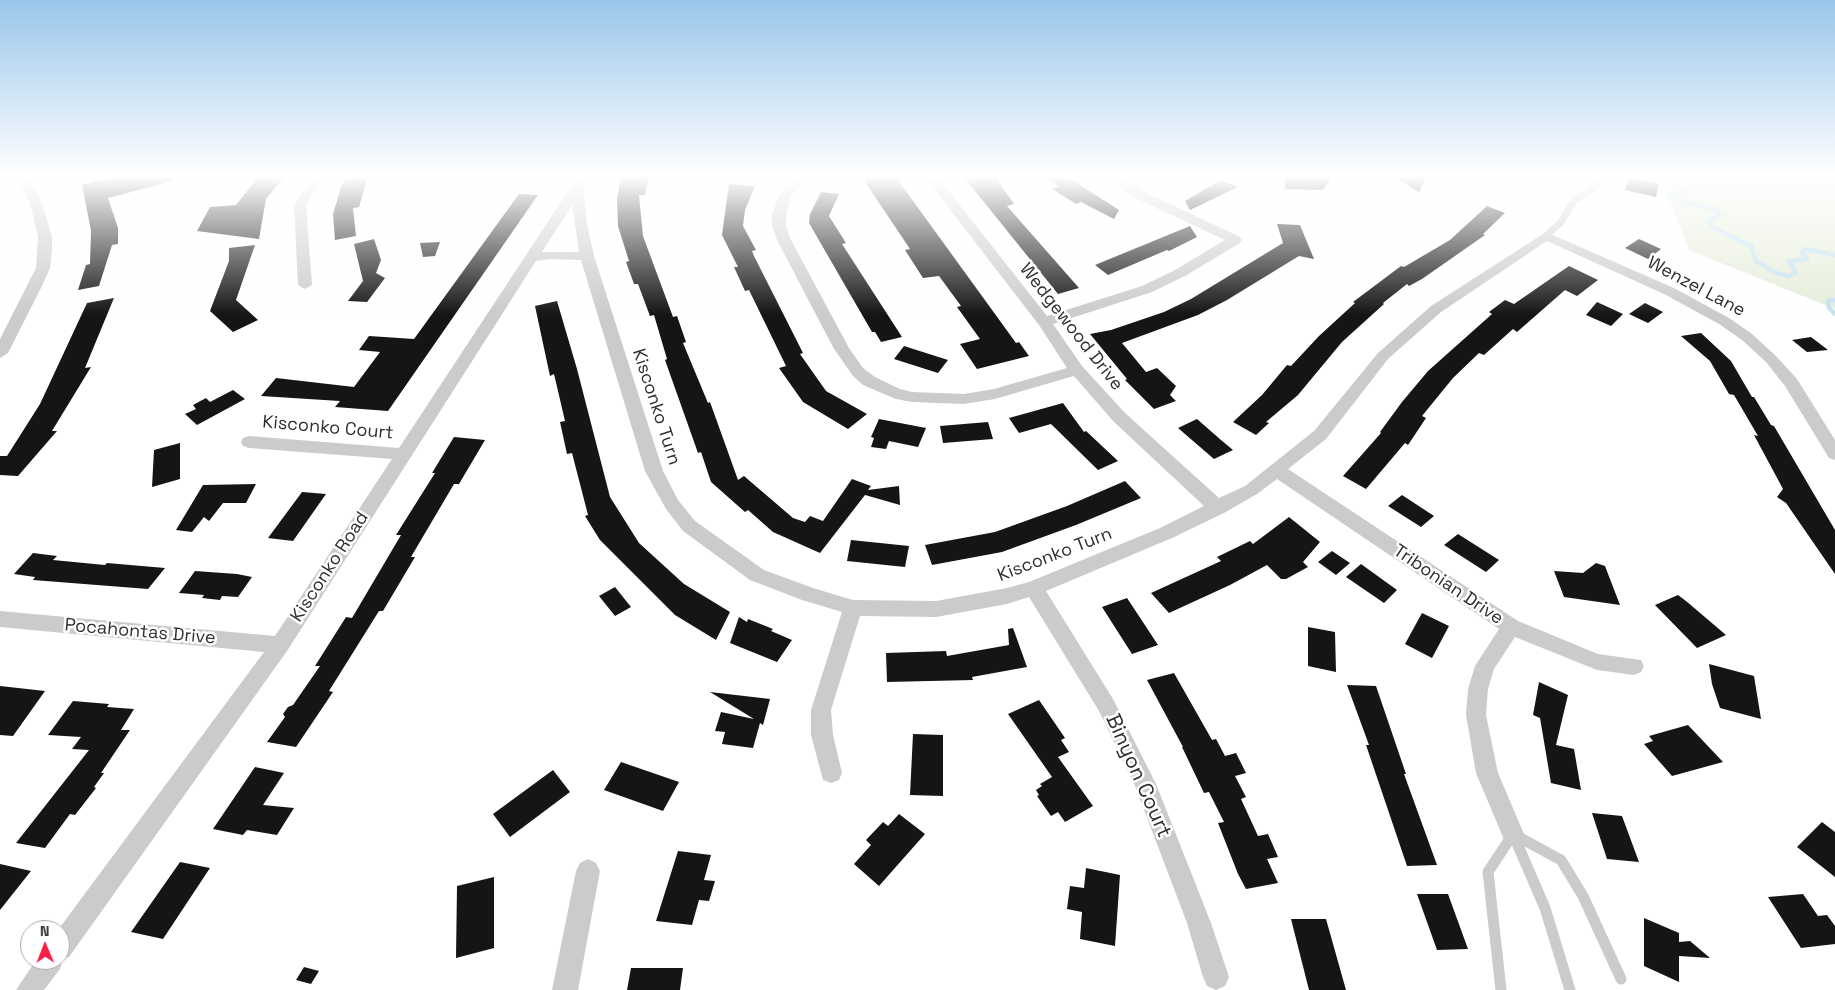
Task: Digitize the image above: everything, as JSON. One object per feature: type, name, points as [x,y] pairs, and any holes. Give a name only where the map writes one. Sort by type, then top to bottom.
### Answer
[{"type":"street","points":[[0,353],[35,286],[42,268],[45,237],[41,222]]},
{"type":"street","points":[[301,222],[305,285]]},
{"type":"street","name":"Kisconko Road","points":[[70,934],[280,645],[555,222]]},
{"type":"street","name":"Kisconko Turn","points":[[580,222],[587,256],[654,471],[672,504],[690,526],[757,575],[809,595],[853,608],[896,610],[936,609],[1007,596],[1034,588],[1166,533],[1251,490],[1278,471],[1320,435],[1383,356],[1436,309],[1546,236]]},
{"type":"street","points":[[779,222],[784,240],[842,349],[858,372],[869,381],[896,394],[912,397],[964,399],[995,394],[1077,370]]},
{"type":"street","name":"Wedgewood Drive","points":[[966,222],[1044,322],[1077,370],[1119,417],[1218,508]]},
{"type":"street","points":[[1044,322],[1147,289],[1180,273],[1235,240],[1197,222]]},
{"type":"street","name":"Wenzel Lane","points":[[1546,236],[1670,291],[1705,310],[1747,337],[1771,359],[1791,383],[1835,454]]},
{"type":"street","points":[[531,258],[550,255],[587,256]]},
{"type":"street","name":"Kisconko Court","points":[[249,442],[403,454]]},
{"type":"street","name":"Tribonian Drive","points":[[1278,471],[1510,627],[1597,662],[1634,666]]},
{"type":"street","name":"Binyon Court","points":[[1034,588],[1106,705],[1145,784],[1199,923],[1216,978]]},
{"type":"street","points":[[831,774],[822,735],[821,710],[853,608]]},
{"type":"street","name":"Pocahontas Drive","points":[[0,619],[280,645]]},
{"type":"street","points":[[1510,627],[1485,666],[1478,689],[1476,715],[1487,773],[1513,834]]},
{"type":"street","points":[[565,990],[588,871]]},
{"type":"street","points":[[29,990],[44,970]]},
{"type":"lane","points":[[1546,236],[1561,222]]},
{"type":"lane","points":[[1513,834],[1561,860],[1583,896],[1621,979]]},
{"type":"lane","points":[[1501,990],[1488,872],[1513,834]]},
{"type":"lane","points":[[1513,834],[1545,908],[1570,990]]},
{"type":"green space","points":[[1678,222],[1835,222],[1835,309],[1689,250]]},
{"type":"building","points":[[89,222],[116,222],[118,244],[112,245],[99,286],[78,290],[86,265],[90,264],[91,231]]},
{"type":"building","points":[[202,222],[262,222],[259,239],[197,231]]},
{"type":"building","points":[[334,222],[355,222],[356,236],[335,240]]},
{"type":"building","points":[[499,222],[519,222],[388,411],[335,407],[340,401],[261,396],[276,378],[354,387],[380,352],[359,350],[369,336],[414,339]]},
{"type":"building","points":[[618,222],[642,222],[643,236],[673,317],[677,316],[686,342],[683,343],[708,403],[710,402],[738,480],[744,476],[793,518],[805,522],[810,516],[823,521],[852,479],[871,486],[868,490],[899,486],[900,505],[865,495],[820,553],[773,532],[748,510],[745,512],[711,482],[701,452],[698,453],[665,360],[667,359],[654,315],[650,316],[638,284],[634,284],[626,262],[629,261]]},
{"type":"building","points":[[724,222],[743,222],[743,226],[756,250],[752,251],[754,256],[803,353],[800,354],[826,391],[867,414],[848,429],[803,402],[779,368],[786,366],[749,290],[745,291],[734,267],[738,267],[722,235]]},
{"type":"building","points":[[833,222],[846,243],[842,244],[902,337],[881,342],[875,332],[872,332],[809,223]]},
{"type":"building","points":[[892,222],[928,222],[1016,343],[1019,342],[1029,356],[977,369],[960,344],[980,339],[957,307],[961,306],[939,276],[923,278],[905,250],[910,249]]},
{"type":"building","points":[[1000,222],[1021,222],[1079,288],[1058,294]]},
{"type":"building","points":[[1469,222],[1495,222],[1483,234],[1485,235],[1422,279],[1409,286],[1407,284],[1383,303],[1342,342],[1298,395],[1266,422],[1269,423],[1256,435],[1233,422],[1262,395],[1287,365],[1291,366],[1319,336],[1355,303],[1353,302],[1401,266],[1404,267],[1450,240]]},
{"type":"building","points":[[1277,224],[1300,225],[1314,259],[1299,256],[1227,300],[1198,315],[1122,343],[1146,372],[1157,368],[1176,386],[1170,395],[1176,401],[1154,409],[1125,380],[1127,379],[1090,334],[1111,330],[1164,312],[1191,299],[1283,243]]},
{"type":"building","points":[[1190,226],[1197,237],[1169,251],[1167,250],[1108,275],[1095,265]]},
{"type":"building","points":[[374,239],[381,260],[376,273],[385,278],[367,302],[348,301],[363,281],[354,244]]},
{"type":"building","points":[[1639,239],[1661,249],[1648,259],[1625,248]]},
{"type":"building","points":[[440,242],[435,256],[423,257],[420,243]]},
{"type":"building","points":[[255,245],[236,300],[258,320],[233,332],[210,311],[229,261],[229,248]]},
{"type":"building","points":[[1569,266],[1598,280],[1577,296],[1565,290],[1517,332],[1513,329],[1484,355],[1479,353],[1453,378],[1422,416],[1426,418],[1408,445],[1405,443],[1366,489],[1343,476],[1381,433],[1402,402],[1428,371],[1492,314],[1489,312],[1505,300],[1514,304]]},
{"type":"building","points":[[114,298],[85,368],[91,367],[52,431],[57,431],[18,476],[0,475],[0,456],[7,456],[40,404],[87,303]]},
{"type":"building","points":[[557,301],[577,369],[610,497],[639,543],[684,584],[730,612],[716,640],[675,615],[600,540],[585,516],[588,515],[572,453],[567,454],[560,422],[565,421],[554,374],[550,376],[535,306]]},
{"type":"building","points":[[1597,302],[1623,314],[1611,326],[1586,315]]},
{"type":"building","points":[[1645,303],[1663,312],[1648,323],[1629,314]]},
{"type":"building","points":[[1701,333],[1731,361],[1752,397],[1754,397],[1771,425],[1774,426],[1835,530],[1835,574],[1786,503],[1777,497],[1783,489],[1754,435],[1758,436],[1734,395],[1729,394],[1710,361],[1681,336]]},
{"type":"building","points":[[1811,337],[1828,350],[1807,352],[1792,340]]},
{"type":"building","points":[[904,346],[948,360],[938,373],[894,359]]},
{"type":"building","points":[[233,390],[245,399],[197,425],[185,414],[196,409],[193,405],[206,398],[210,402]]},
{"type":"building","points":[[1063,403],[1084,432],[1086,431],[1118,461],[1098,470],[1051,424],[1019,433],[1009,418]]},
{"type":"building","points":[[879,419],[926,428],[918,447],[889,441],[886,449],[871,447],[874,438],[871,437]]},
{"type":"building","points":[[1197,419],[1233,450],[1214,459],[1178,428]]},
{"type":"building","points":[[988,422],[993,439],[943,443],[940,426]]},
{"type":"building","points":[[454,437],[485,440],[459,484],[454,484],[411,557],[415,557],[383,611],[379,611],[329,691],[333,692],[296,747],[267,742],[285,717],[283,714],[288,707],[293,705],[320,666],[315,666],[346,617],[352,618],[401,535],[396,535],[435,473],[432,473]]},
{"type":"building","points":[[180,443],[180,479],[152,487],[154,450]]},
{"type":"building","points":[[1125,481],[1141,498],[1076,525],[1002,552],[932,565],[925,545],[995,532],[1067,506]]},
{"type":"building","points":[[256,484],[246,503],[223,503],[209,521],[204,517],[192,532],[176,530],[203,485]]},
{"type":"building","points":[[302,492],[326,494],[293,541],[268,538]]},
{"type":"building","points":[[1402,495],[1434,516],[1421,527],[1388,506]]},
{"type":"building","points":[[1289,517],[1320,542],[1303,562],[1308,567],[1286,579],[1281,579],[1267,565],[1230,585],[1169,613],[1151,593],[1221,561],[1217,557],[1250,541],[1253,544]]},
{"type":"building","points":[[1458,534],[1499,560],[1486,572],[1444,545]]},
{"type":"building","points":[[851,540],[909,546],[905,567],[847,561]]},
{"type":"building","points":[[1332,551],[1350,563],[1336,575],[1318,562]]},
{"type":"building","points":[[33,553],[57,556],[53,560],[165,568],[148,589],[33,580],[35,577],[14,574]]},
{"type":"building","points":[[1596,563],[1605,566],[1620,605],[1564,597],[1554,571],[1583,573]]},
{"type":"building","points":[[1361,564],[1397,590],[1384,603],[1346,577]]},
{"type":"building","points":[[195,571],[252,577],[238,597],[222,596],[220,600],[202,598],[204,595],[179,593]]},
{"type":"building","points":[[615,587],[631,607],[615,616],[599,596]]},
{"type":"building","points":[[1678,595],[1726,635],[1697,648],[1655,605]]},
{"type":"building","points":[[1127,598],[1158,645],[1132,654],[1102,607]]},
{"type":"building","points":[[1422,613],[1449,626],[1432,658],[1405,644]]},
{"type":"building","points":[[739,617],[747,622],[748,619],[773,629],[771,631],[792,640],[777,662],[730,643]]},
{"type":"building","points":[[1308,627],[1335,632],[1336,672],[1308,666]]},
{"type":"building","points":[[1013,628],[1027,667],[972,677],[973,680],[887,682],[886,653],[946,651],[947,656],[1009,645],[1008,629]]},
{"type":"building","points":[[1709,664],[1754,676],[1761,719],[1720,708],[1712,684]]},
{"type":"building","points":[[1174,673],[1212,740],[1216,739],[1225,756],[1236,753],[1246,773],[1235,776],[1246,797],[1241,799],[1258,836],[1268,834],[1278,857],[1267,859],[1278,883],[1246,889],[1238,874],[1218,823],[1224,822],[1209,792],[1204,793],[1183,747],[1147,680]]},
{"type":"building","points":[[1539,682],[1568,695],[1556,745],[1574,749],[1581,790],[1551,783],[1540,718],[1533,715]]},
{"type":"building","points":[[1347,685],[1376,686],[1406,774],[1404,774],[1437,865],[1407,866],[1366,745],[1369,745]]},
{"type":"building","points":[[0,686],[45,691],[13,736],[0,735]]},
{"type":"building","points":[[710,692],[770,699],[763,725],[760,723],[753,748],[722,744],[725,732],[715,731],[721,712],[754,719]]},
{"type":"building","points":[[1039,700],[1065,738],[1061,740],[1069,752],[1058,757],[1093,806],[1065,822],[1058,812],[1051,816],[1037,796],[1039,795],[1036,790],[1042,786],[1040,784],[1052,777],[1008,714]]},
{"type":"building","points":[[73,701],[109,704],[107,707],[134,709],[121,730],[130,730],[101,773],[104,773],[94,787],[96,788],[75,815],[70,814],[45,848],[16,843],[89,750],[72,749],[81,737],[48,735]]},
{"type":"building","points":[[1688,725],[1723,762],[1672,776],[1644,744],[1653,741],[1649,736]]},
{"type":"building","points":[[913,734],[943,735],[943,796],[910,795]]},
{"type":"building","points":[[621,762],[679,782],[663,811],[604,790]]},
{"type":"building","points":[[255,767],[284,773],[263,805],[294,808],[277,835],[247,830],[243,835],[213,829]]},
{"type":"building","points":[[553,770],[570,792],[510,837],[493,814]]},
{"type":"building","points":[[1592,813],[1622,816],[1639,862],[1607,859]]},
{"type":"building","points":[[899,814],[925,834],[879,886],[854,864],[871,845],[866,840],[883,822],[888,826]]},
{"type":"building","points":[[1822,822],[1835,832],[1835,877],[1797,847]]},
{"type":"building","points":[[678,851],[711,855],[704,880],[715,881],[709,901],[699,900],[692,925],[656,921]]},
{"type":"building","points":[[180,862],[210,868],[163,939],[131,932]]},
{"type":"building","points":[[0,864],[31,871],[0,910]]},
{"type":"building","points":[[1086,868],[1120,875],[1115,946],[1080,939],[1082,912],[1067,909],[1070,886],[1084,888]]},
{"type":"building","points":[[494,877],[494,948],[456,958],[457,886]]},
{"type":"building","points":[[1417,894],[1448,894],[1468,949],[1437,950]]},
{"type":"building","points":[[1803,894],[1818,916],[1827,915],[1835,926],[1835,944],[1801,948],[1768,897]]},
{"type":"building","points":[[1644,918],[1679,933],[1679,942],[1690,941],[1710,958],[1679,956],[1679,982],[1644,966]]},
{"type":"building","points":[[1291,919],[1326,919],[1346,990],[1309,990]]},
{"type":"building","points":[[304,967],[319,971],[311,984],[296,980]]},
{"type":"building","points":[[631,968],[683,968],[680,990],[627,990]]},
{"type":"waterway","points":[[1709,222],[1713,227],[1751,246],[1756,261],[1776,273],[1789,276],[1796,273],[1789,261],[1807,259],[1802,253],[1804,249],[1835,255]]},
{"type":"waterway","points":[[1835,300],[1828,301],[1829,308],[1835,314]]}]
